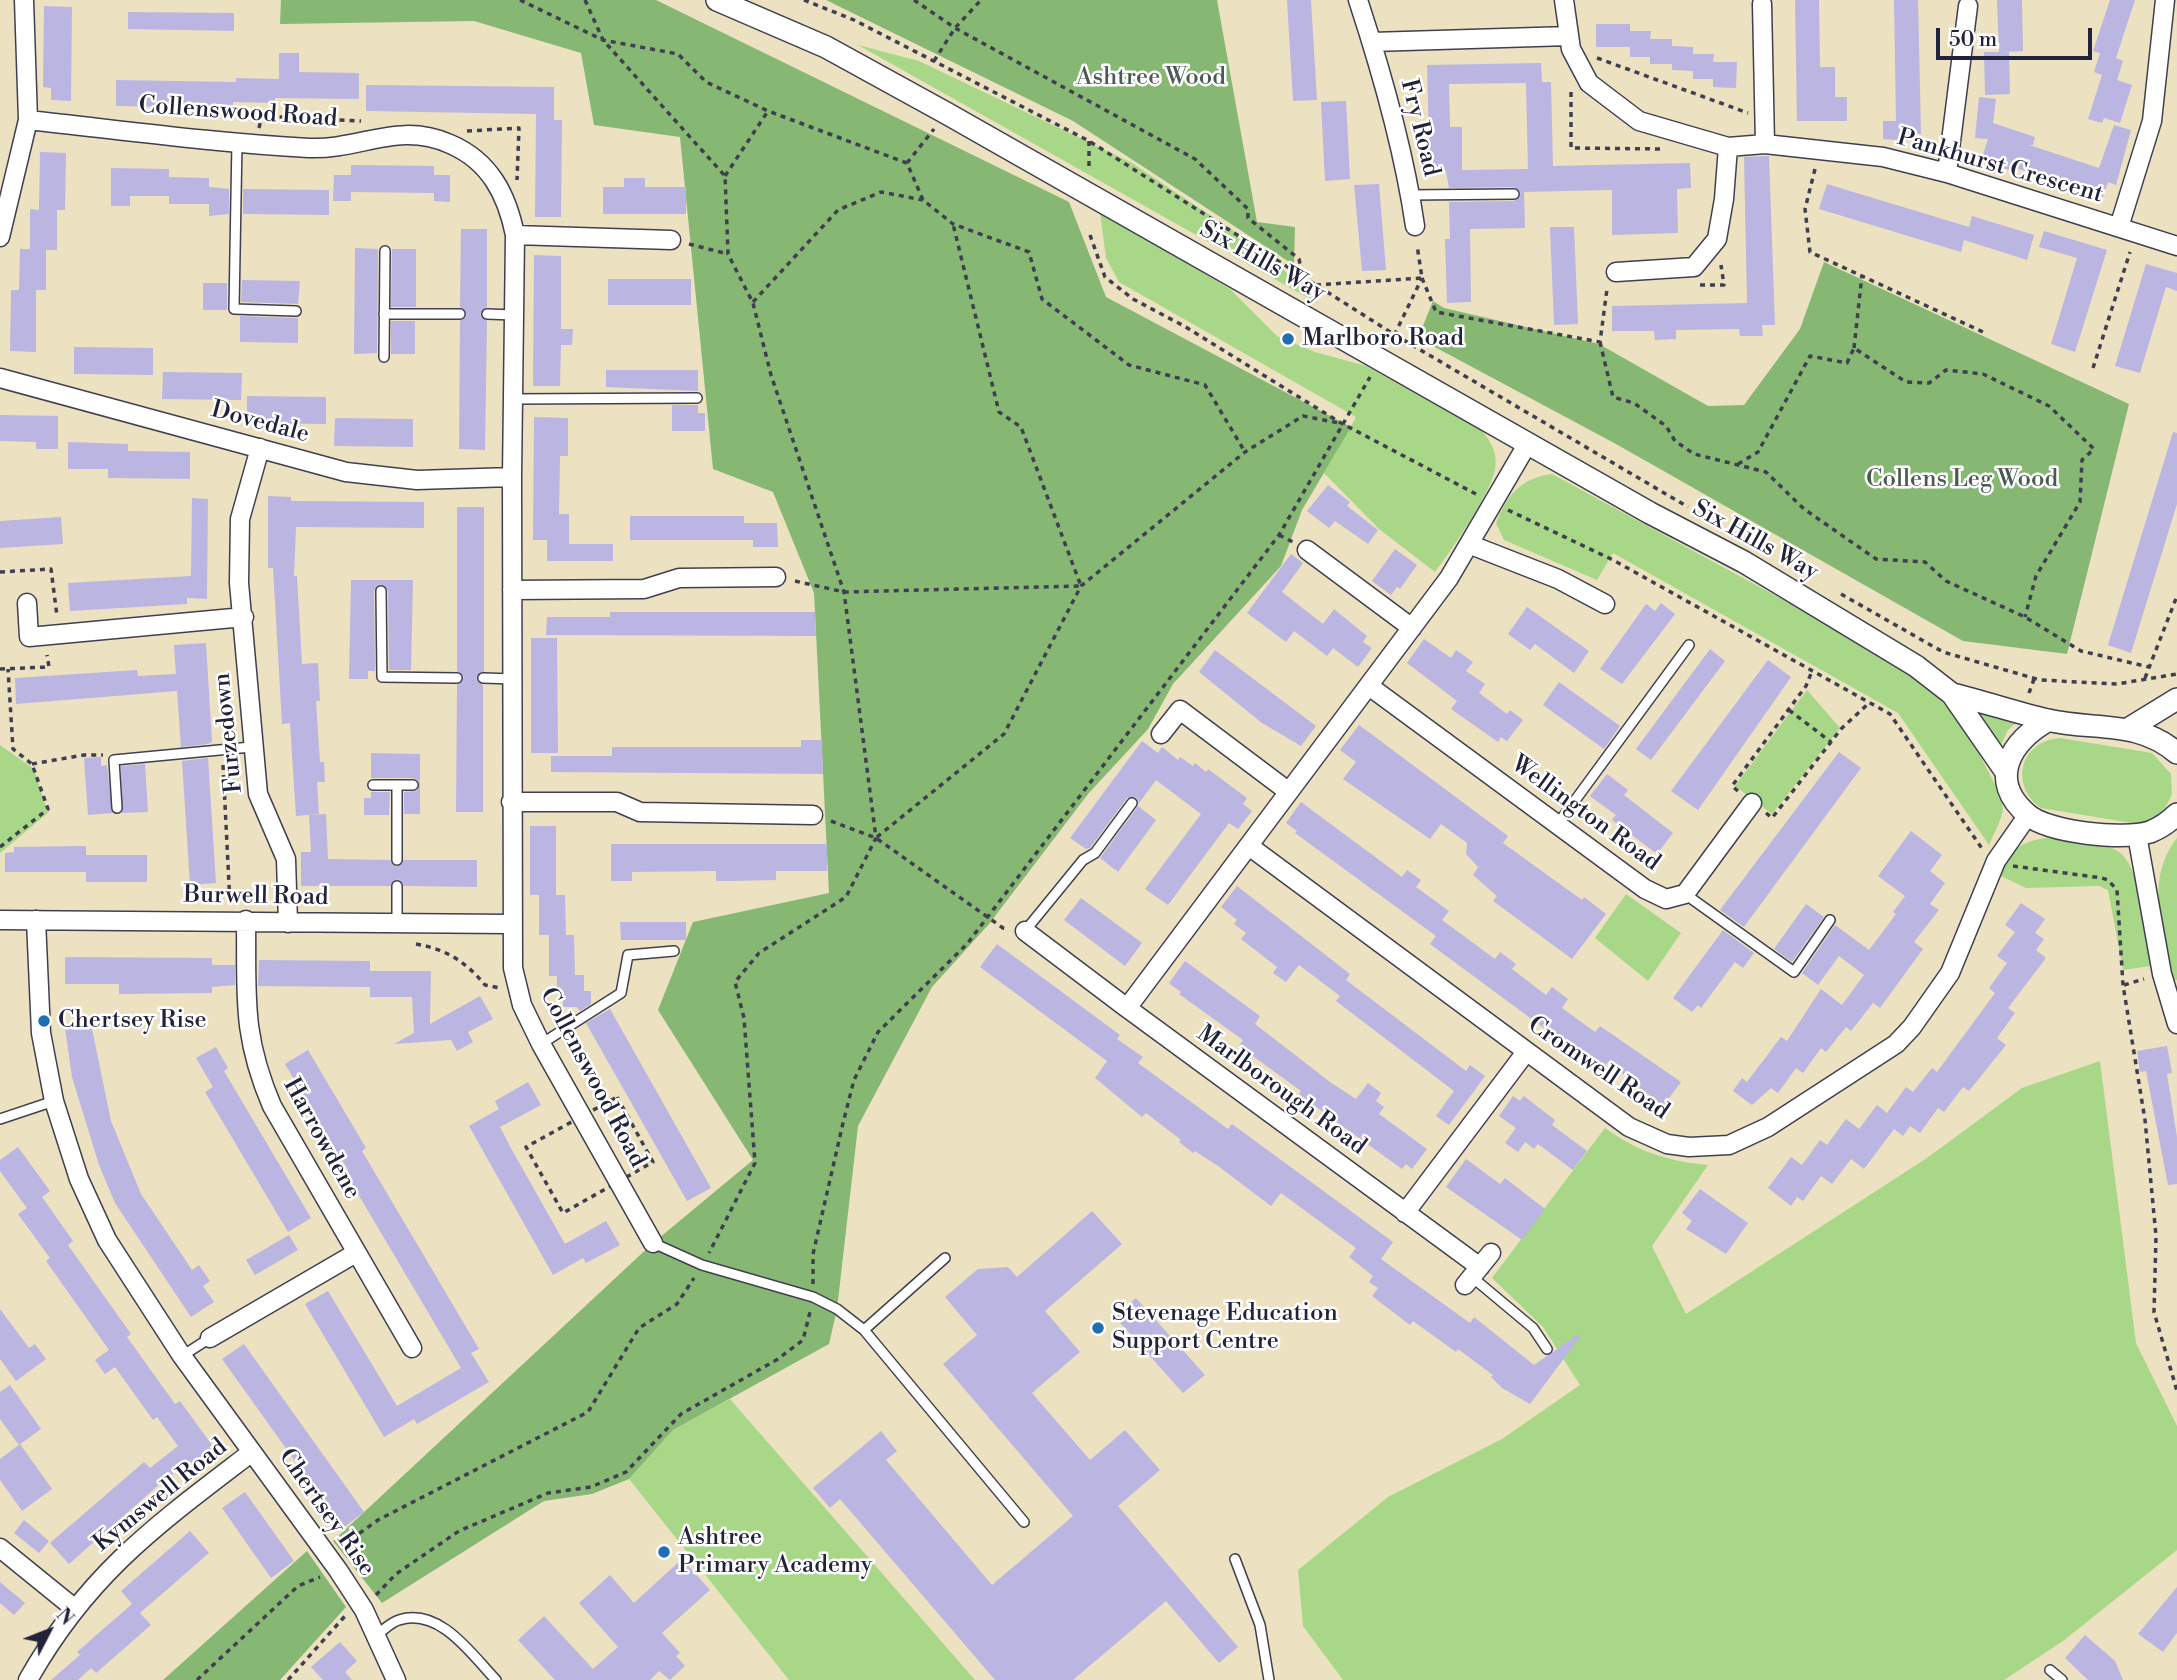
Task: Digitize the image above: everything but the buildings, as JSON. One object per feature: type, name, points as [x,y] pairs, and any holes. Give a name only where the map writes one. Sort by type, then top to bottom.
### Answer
[{"type":"street","points":[[0,237],[28,120],[23,0]]},
{"type":"street","name":"Six Hills Way","points":[[717,0],[826,47],[946,113],[1768,576],[1916,666],[1952,694],[2006,772],[2015,799],[2028,815]]},
{"type":"street","name":"Fry Road","points":[[1358,0],[1372,43],[1410,195],[1415,226]]},
{"type":"street","name":"Pankhurst Crescent","points":[[1564,0],[1571,49],[1589,83],[1639,121],[1728,147],[1765,144],[1883,157],[1947,173],[2177,246]]},
{"type":"street","points":[[2127,230],[2152,121],[2165,0]]},
{"type":"street","points":[[1762,4],[1765,144]]},
{"type":"street","points":[[1947,173],[1968,6]]},
{"type":"street","name":"Fry Road","points":[[1372,43],[1569,36]]},
{"type":"street","name":"Collenswood Road","points":[[28,120],[246,142],[329,147],[390,134],[413,133],[432,137],[466,152],[484,166],[502,193],[515,235],[512,399],[514,679],[510,924],[513,968],[518,991],[541,1044],[653,1243]]},
{"type":"street","points":[[1616,272],[1693,267],[1717,239],[1728,147]]},
{"type":"street","points":[[515,235],[671,240]]},
{"type":"street","name":"Dovedale","points":[[0,378],[346,472],[417,480],[512,477]]},
{"type":"street","points":[[1127,1007],[1412,628],[1471,545],[1528,443]]},
{"type":"street","name":"Furzedown","points":[[260,448],[246,487],[238,552],[251,747],[258,794],[286,859],[288,923]]},
{"type":"street","points":[[1471,545],[1558,579],[1605,604]]},
{"type":"street","points":[[1307,550],[1412,628]]},
{"type":"street","points":[[512,590],[644,589],[679,578],[776,577]]},
{"type":"street","points":[[27,603],[29,637],[244,617]]},
{"type":"street","name":"Wellington Road","points":[[1369,686],[1657,896],[1667,899],[1685,894]]},
{"type":"street","name":"Six Hills Way","points":[[1952,694],[2049,720],[2128,729],[2160,738],[2177,752]]},
{"type":"street","points":[[2128,729],[2177,699]]},
{"type":"street","points":[[1161,734],[1180,710],[1289,792]]},
{"type":"street","points":[[2006,772],[2008,757],[2013,749],[2035,728],[2049,720]]},
{"type":"street","points":[[511,802],[617,802],[640,812],[813,815]]},
{"type":"street","points":[[1685,894],[1752,803]]},
{"type":"street","points":[[2028,815],[2057,827],[2111,835],[2137,835],[2162,827],[2177,814]]},
{"type":"street","name":"Cromwell Road","points":[[1249,846],[1526,1052],[1648,1137],[1689,1147],[1721,1146],[1746,1138],[1878,1057],[1912,1027],[1950,973],[1996,861],[2028,815]]},
{"type":"street","points":[[2137,835],[2162,974],[2177,1024]]},
{"type":"street","name":"Burwell Road","points":[[0,920],[510,924]]},
{"type":"street","name":"Chertsey Rise","points":[[36,920],[41,1033],[54,1101],[79,1179],[107,1240],[182,1356],[338,1570],[361,1606],[396,1680]]},
{"type":"street","name":"Harrowdene","points":[[239,920],[247,1028],[261,1081],[272,1106],[412,1348]]},
{"type":"street","name":"Marlborough Road","points":[[1026,931],[1405,1213],[1472,1277]]},
{"type":"street","points":[[1405,1213],[1526,1052]]},
{"type":"street","points":[[210,1338],[356,1253]]},
{"type":"street","points":[[1472,1277],[1491,1253]]},
{"type":"street","name":"Kymswell Road","points":[[28,1680],[74,1608],[106,1571],[158,1523],[252,1452]]},
{"type":"street","points":[[0,1548],[74,1608]]},
{"type":"lane","points":[[246,142],[234,309],[296,311]]},
{"type":"lane","points":[[1410,195],[1514,194]]},
{"type":"lane","points":[[384,357],[385,251]]},
{"type":"lane","points":[[384,314],[460,314]]},
{"type":"lane","points":[[487,314],[514,314]]},
{"type":"lane","points":[[512,399],[697,398]]},
{"type":"lane","points":[[381,591],[382,677],[457,678]]},
{"type":"lane","points":[[1557,825],[1689,645]]},
{"type":"lane","points":[[483,678],[514,679]]},
{"type":"lane","points":[[117,808],[114,760],[222,752],[251,747]]},
{"type":"lane","points":[[373,785],[413,785]]},
{"type":"lane","points":[[397,785],[397,860]]},
{"type":"lane","points":[[1026,931],[1083,860],[1095,853],[1132,803]]},
{"type":"lane","points":[[397,886],[397,924]]},
{"type":"lane","points":[[1685,894],[1794,972],[1830,920]]},
{"type":"lane","points":[[541,1044],[621,993],[628,955],[674,951]]},
{"type":"lane","points":[[0,1119],[54,1101]]},
{"type":"lane","points":[[653,1243],[702,1265],[813,1297],[837,1309],[864,1330],[1024,1522]]},
{"type":"lane","points":[[864,1330],[945,1258]]},
{"type":"lane","points":[[1472,1277],[1533,1328],[1547,1349]]},
{"type":"lane","points":[[182,1356],[210,1338]]},
{"type":"lane","points":[[1235,1559],[1260,1625],[1269,1680]]},
{"type":"lane","points":[[376,1635],[398,1620],[424,1619],[445,1628],[496,1680]]},
{"type":"lane","points":[[2050,1670],[2062,1680]]},
{"type":"path","points":[[520,0],[603,40],[678,54],[706,82],[768,111],[907,163],[923,200]]},
{"type":"path","points":[[804,0],[854,20],[1089,141],[1314,285],[1553,431],[1699,514]]},
{"type":"path","points":[[934,61],[955,28],[981,0]]},
{"type":"path","points":[[916,1],[955,28],[1195,159],[1248,209],[1248,218],[1299,259],[1303,278]]},
{"type":"path","points":[[725,176],[768,111]]},
{"type":"path","points":[[907,163],[946,113]]},
{"type":"path","points":[[246,142],[262,116],[369,121]]},
{"type":"path","points":[[1089,141],[1089,166]]},
{"type":"path","points":[[1821,150],[1805,209],[1810,252],[1983,332]]},
{"type":"path","points":[[752,303],[838,210],[881,192],[923,200],[953,224],[1029,252],[1042,299],[1129,365],[1205,385],[1245,452]]},
{"type":"path","points":[[953,224],[999,412],[1021,427],[1081,586]]},
{"type":"path","points":[[1415,226],[1422,278],[1436,312],[1600,342]]},
{"type":"path","points":[[2093,368],[2127,230]]},
{"type":"path","points":[[1090,235],[1105,277],[1133,299],[1184,326],[1341,423],[1494,503],[1613,560],[1890,714],[1986,855],[1996,861],[2108,880],[2117,890],[2123,985],[2145,1120],[2156,1236],[2154,1312],[2177,1391]]},
{"type":"path","points":[[671,240],[728,254]]},
{"type":"path","points":[[1616,272],[1608,285],[1600,342],[1613,397],[1634,403],[1666,426],[1675,442],[1694,454],[1766,472],[1804,509],[1876,559],[1925,562],[1946,581],[2025,617],[2081,651],[2149,667]]},
{"type":"path","points":[[1738,464],[1758,452],[1810,356],[1847,363],[1854,348],[1862,275]]},
{"type":"path","points":[[1314,285],[1422,278]]},
{"type":"path","points":[[1854,348],[1906,382],[1929,383],[1946,370],[1983,374],[2049,407],[2094,449],[2082,460],[2080,502],[2036,576],[2025,617]]},
{"type":"path","points":[[877,838],[1004,734],[1081,586],[1245,452],[1303,416],[1341,423]]},
{"type":"path","points":[[288,1680],[396,1574],[459,1531],[548,1493],[591,1487],[626,1472],[681,1414],[778,1360],[803,1340],[813,1297],[813,1254],[854,1080],[878,1032],[967,944],[1279,535],[1341,423]]},
{"type":"path","points":[[0,572],[51,569],[49,667],[0,669]]},
{"type":"path","points":[[776,577],[844,592],[1081,586]]},
{"type":"path","points":[[1833,590],[1943,652],[2034,679],[2117,684],[2177,674]]},
{"type":"path","points":[[2144,678],[2177,596]]},
{"type":"path","points":[[0,847],[48,809],[32,764],[13,749],[8,669]]},
{"type":"path","points":[[1812,671],[1806,686],[1732,786],[1772,818],[1831,742],[1870,702]]},
{"type":"path","points":[[1789,710],[1831,742]]},
{"type":"path","points":[[222,752],[239,920]]},
{"type":"path","points":[[32,764],[101,754],[114,760]]},
{"type":"path","points":[[813,815],[877,838],[987,917]]},
{"type":"path","points":[[403,944],[434,947],[450,954],[473,971],[485,985],[518,991]]},
{"type":"path","points":[[197,1680],[298,1586],[338,1570]]},
{"type":"green space","points":[[281,0],[656,0],[1069,202],[1106,297],[1351,427],[1302,510],[1281,566],[1173,684],[1148,729],[1088,794],[989,924],[932,987],[858,1126],[837,1309],[829,1344],[673,1430],[629,1479],[592,1494],[544,1501],[382,1603],[333,1541],[653,1243],[753,1160],[658,1010],[693,922],[829,893],[814,593],[773,492],[713,469],[680,137],[594,125],[581,53],[474,21],[280,24]]},
{"type":"green space","name":"Ashtree Wood","points":[[826,0],[1217,0],[1257,222],[1295,227],[1294,265],[1073,121]]},
{"type":"green space","points":[[858,45],[919,61],[1132,163],[1265,252],[1319,304]]},
{"type":"green space","points":[[1100,212],[1230,289],[1277,336],[1315,352],[1366,366],[1481,430],[1495,453],[1496,463],[1492,479],[1470,522],[1435,572],[1379,529],[1324,473],[1356,417],[1119,282],[1106,258]]},
{"type":"green space","name":"Collens Leg Wood","points":[[1824,262],[2129,404],[2067,654],[1963,641],[1616,444],[1418,338],[1433,301],[1444,308],[1599,344],[1708,406],[1744,405],[1800,329]]},
{"type":"green space","points":[[1552,474],[1901,664],[1952,713],[1971,740],[1996,786],[2003,809],[1989,845],[1898,713],[1613,553],[1597,580],[1504,540],[1496,523],[1510,496],[1532,479]]},
{"type":"green space","points":[[1807,690],[1840,728],[1772,814],[1735,786]]},
{"type":"green space","points":[[1975,711],[2018,721],[2008,730],[1999,749]]},
{"type":"green space","points":[[2060,738],[2152,753],[2171,774],[2172,794],[2164,811],[2157,817],[2138,824],[2041,808],[2031,799],[2025,788],[2022,777],[2024,766],[2028,755],[2036,747],[2046,741]]},
{"type":"green space","points":[[0,745],[34,769],[48,813],[0,853]]},
{"type":"green space","points":[[2051,837],[2104,845],[2119,852],[2127,860],[2142,905],[2151,966],[2123,970],[2108,890],[2099,886],[2026,888],[1999,875],[2018,847]]},
{"type":"green space","points":[[2177,838],[2177,980],[2173,981],[2161,926],[2159,889],[2167,854]]},
{"type":"green space","points":[[1626,894],[1681,933],[1648,981],[1595,938]]},
{"type":"green space","points":[[2100,1061],[2136,1343],[2177,1426],[2177,1550],[2063,1641],[2004,1680],[1343,1680],[1303,1626],[1298,1570],[1388,1497],[1502,1439],[1580,1385],[1543,1327],[1492,1278],[1605,1128],[1654,1154],[1708,1165],[1652,1246],[1686,1314],[1927,1158],[2022,1088]]},
{"type":"green space","points":[[730,1399],[975,1680],[789,1680],[629,1479],[673,1430]]},
{"type":"green space","points":[[307,1551],[346,1607],[280,1680],[163,1680]]},
{"type":"place","name":"Marlboro Road","points":[[1288,339]]},
{"type":"place","name":"Chertsey Rise","points":[[44,1021]]},
{"type":"place","name":"Stevenage Education Support Centre","points":[[1098,1328]]},
{"type":"place","name":"Ashtree Primary Academy","points":[[664,1552]]}]
